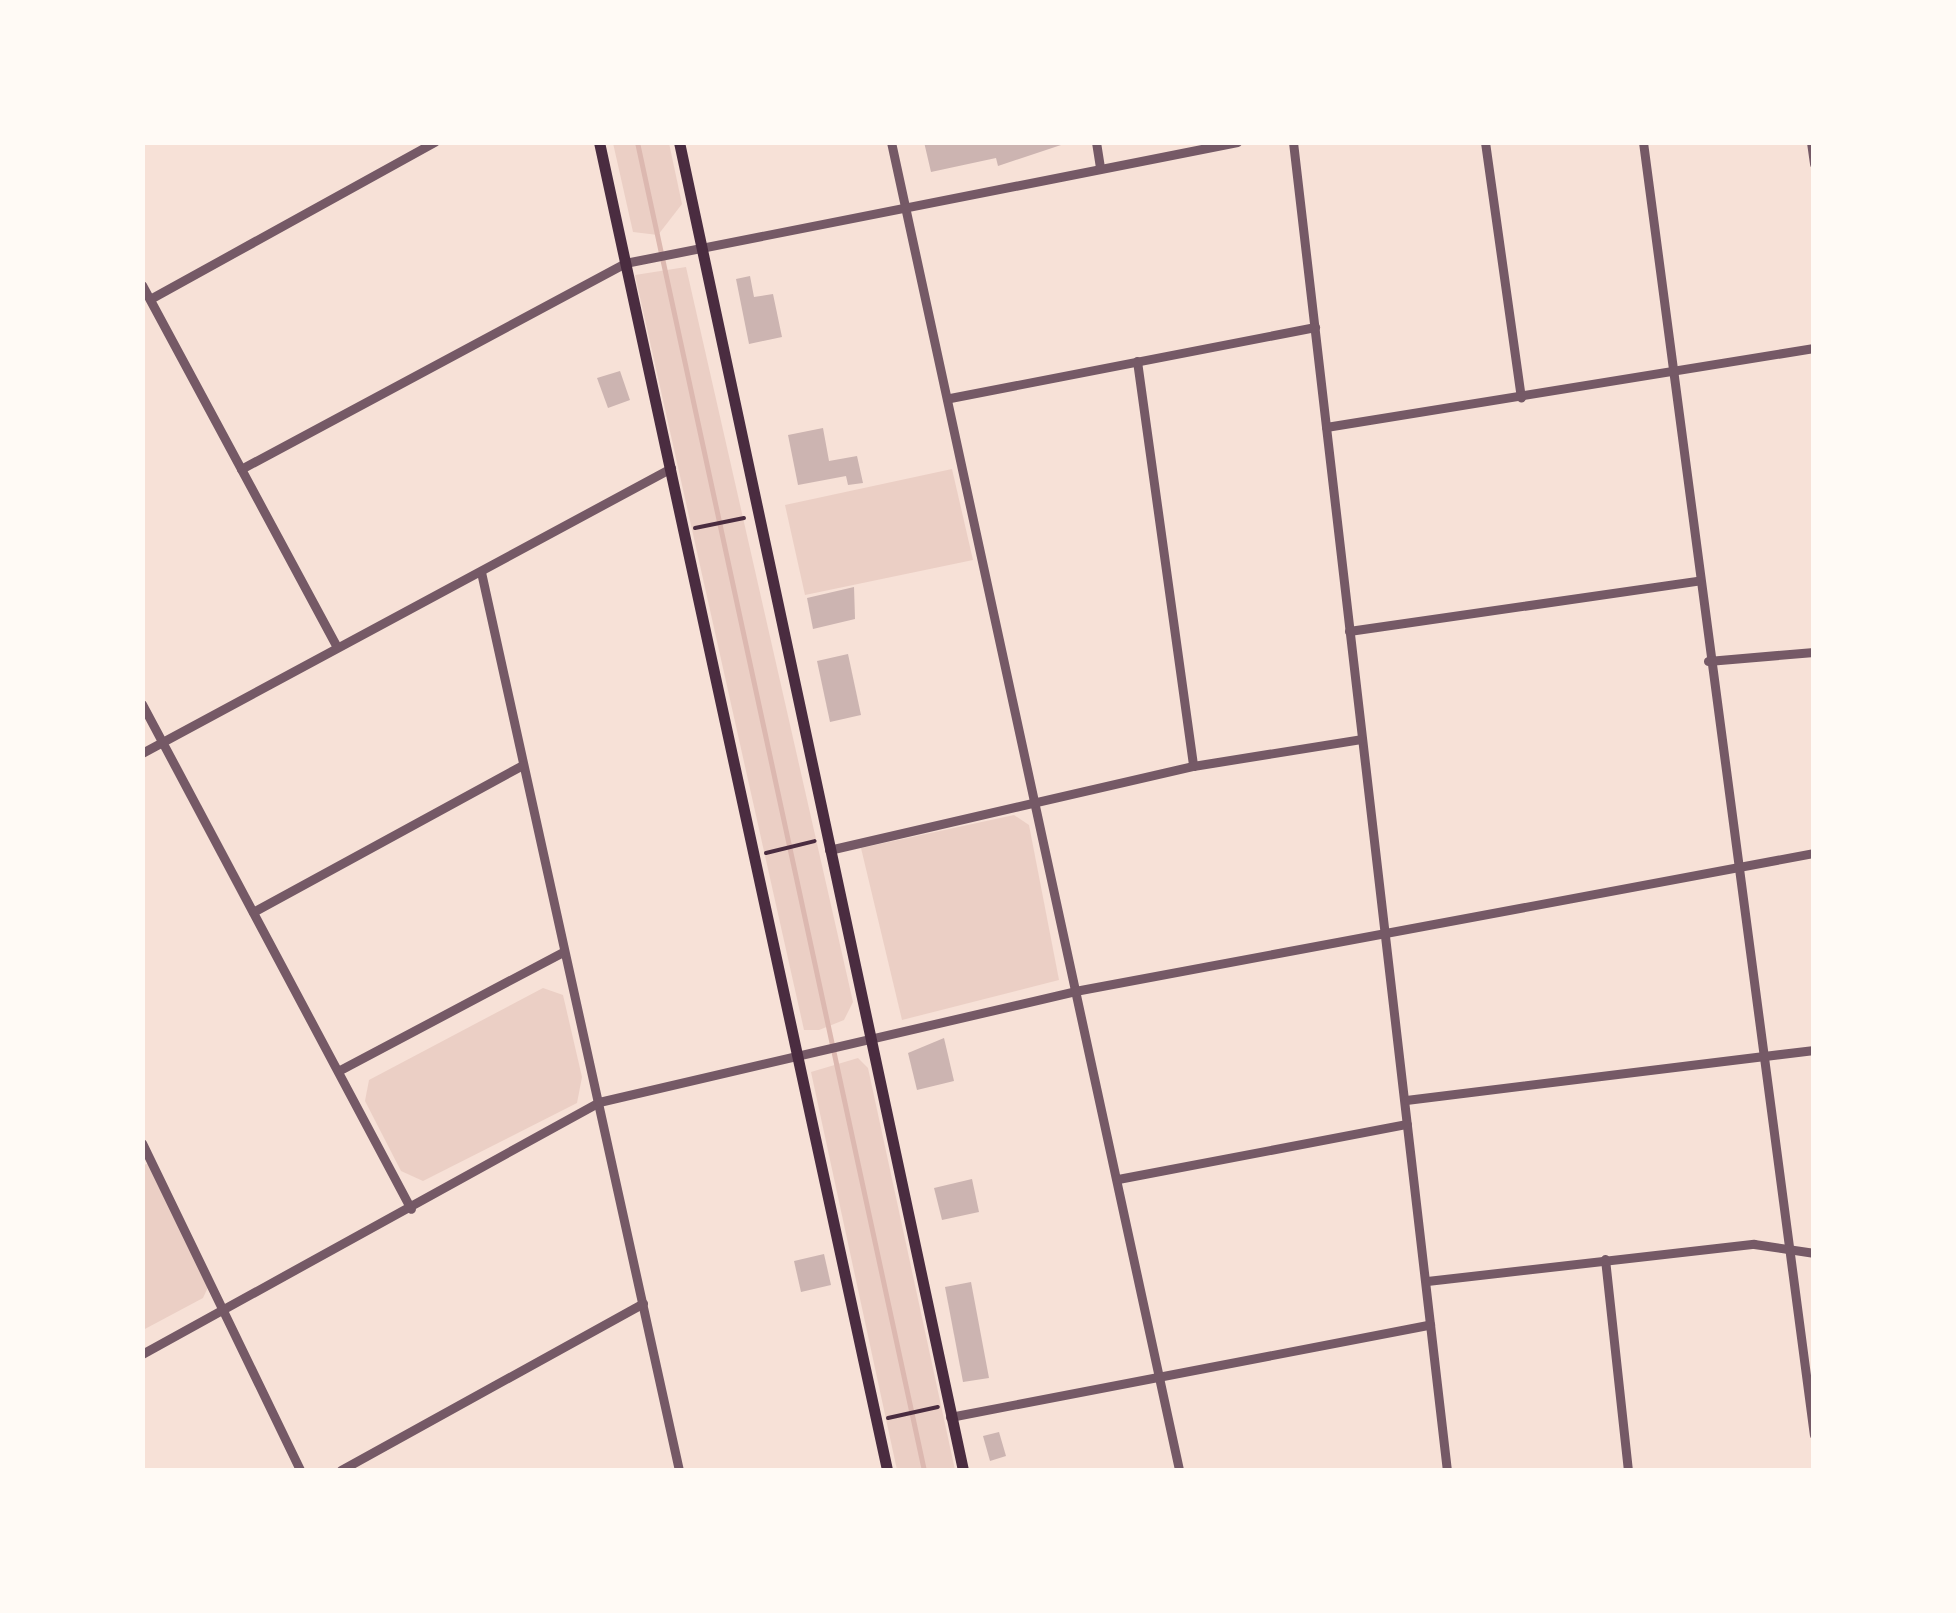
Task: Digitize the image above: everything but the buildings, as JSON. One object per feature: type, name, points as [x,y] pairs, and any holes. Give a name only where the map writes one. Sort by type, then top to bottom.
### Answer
[{"type":"main road","points":[[600,142],[806,1060],[882,1470]]},
{"type":"main road","points":[[678,142],[964,1470]]},
{"type":"street","points":[[150,299],[434,142]]},
{"type":"street","points":[[891,142],[950,398],[1032,803],[1180,1470]]},
{"type":"street","points":[[1096,142],[1100,168]]},
{"type":"street","points":[[241,469],[625,264],[1237,142]]},
{"type":"street","points":[[1293,142],[1447,1470]]},
{"type":"street","points":[[1485,142],[1520,397]]},
{"type":"street","points":[[1643,142],[1669,368],[1814,1435]]},
{"type":"street","points":[[1811,142],[1814,164]]},
{"type":"street","points":[[142,285],[336,646]]},
{"type":"street","points":[[950,398],[1315,327]]},
{"type":"street","points":[[1326,427],[1520,397],[1669,368],[1814,348]]},
{"type":"street","points":[[1137,361],[1193,766]]},
{"type":"street","points":[[142,753],[671,468]]},
{"type":"street","points":[[480,572],[679,1470]]},
{"type":"street","points":[[1349,631],[1698,580]]},
{"type":"street","points":[[1708,661],[1814,652]]},
{"type":"street","points":[[142,704],[411,1209]]},
{"type":"street","points":[[828,844],[1193,766],[1361,739]]},
{"type":"street","points":[[253,912],[523,765]]},
{"type":"street","points":[[142,1354],[599,1102],[806,1060],[1075,991],[1814,853]]},
{"type":"street","points":[[338,1071],[563,952]]},
{"type":"street","points":[[1406,1100],[1814,1050]]},
{"type":"street","points":[[1118,1179],[1407,1124]]},
{"type":"street","points":[[142,1143],[228,1310],[300,1470]]},
{"type":"street","points":[[1427,1281],[1604,1260],[1788,1248],[1814,1252]]},
{"type":"street","points":[[1604,1260],[1628,1470]]},
{"type":"street","points":[[341,1470],[643,1302]]},
{"type":"street","points":[[950,1417],[1430,1326]]},
{"type":"path","points":[[702,527],[759,516]]},
{"type":"path","points":[[766,853],[828,844]]},
{"type":"path","points":[[894,1417],[928,1410]]},
{"type":"shaded area","points":[[613,143],[669,143],[682,204],[658,235],[633,232]]},
{"type":"shaded area","points":[[686,267],[853,1002],[844,1020],[819,1030],[804,1030],[635,275]]},
{"type":"shaded area","points":[[952,469],[973,560],[805,595],[785,505]]},
{"type":"shaded area","points":[[1014,815],[1029,825],[1059,980],[902,1020],[861,848]]},
{"type":"shaded area","points":[[543,988],[563,995],[582,1077],[577,1103],[423,1181],[401,1171],[365,1101],[369,1080]]},
{"type":"shaded area","points":[[858,1058],[868,1068],[955,1470],[897,1470],[811,1072]]},
{"type":"shaded area","points":[[151,1162],[210,1283],[203,1298],[143,1330],[142,1166]]},
{"type":"waterway","points":[[637,142],[924,1470]]}]
